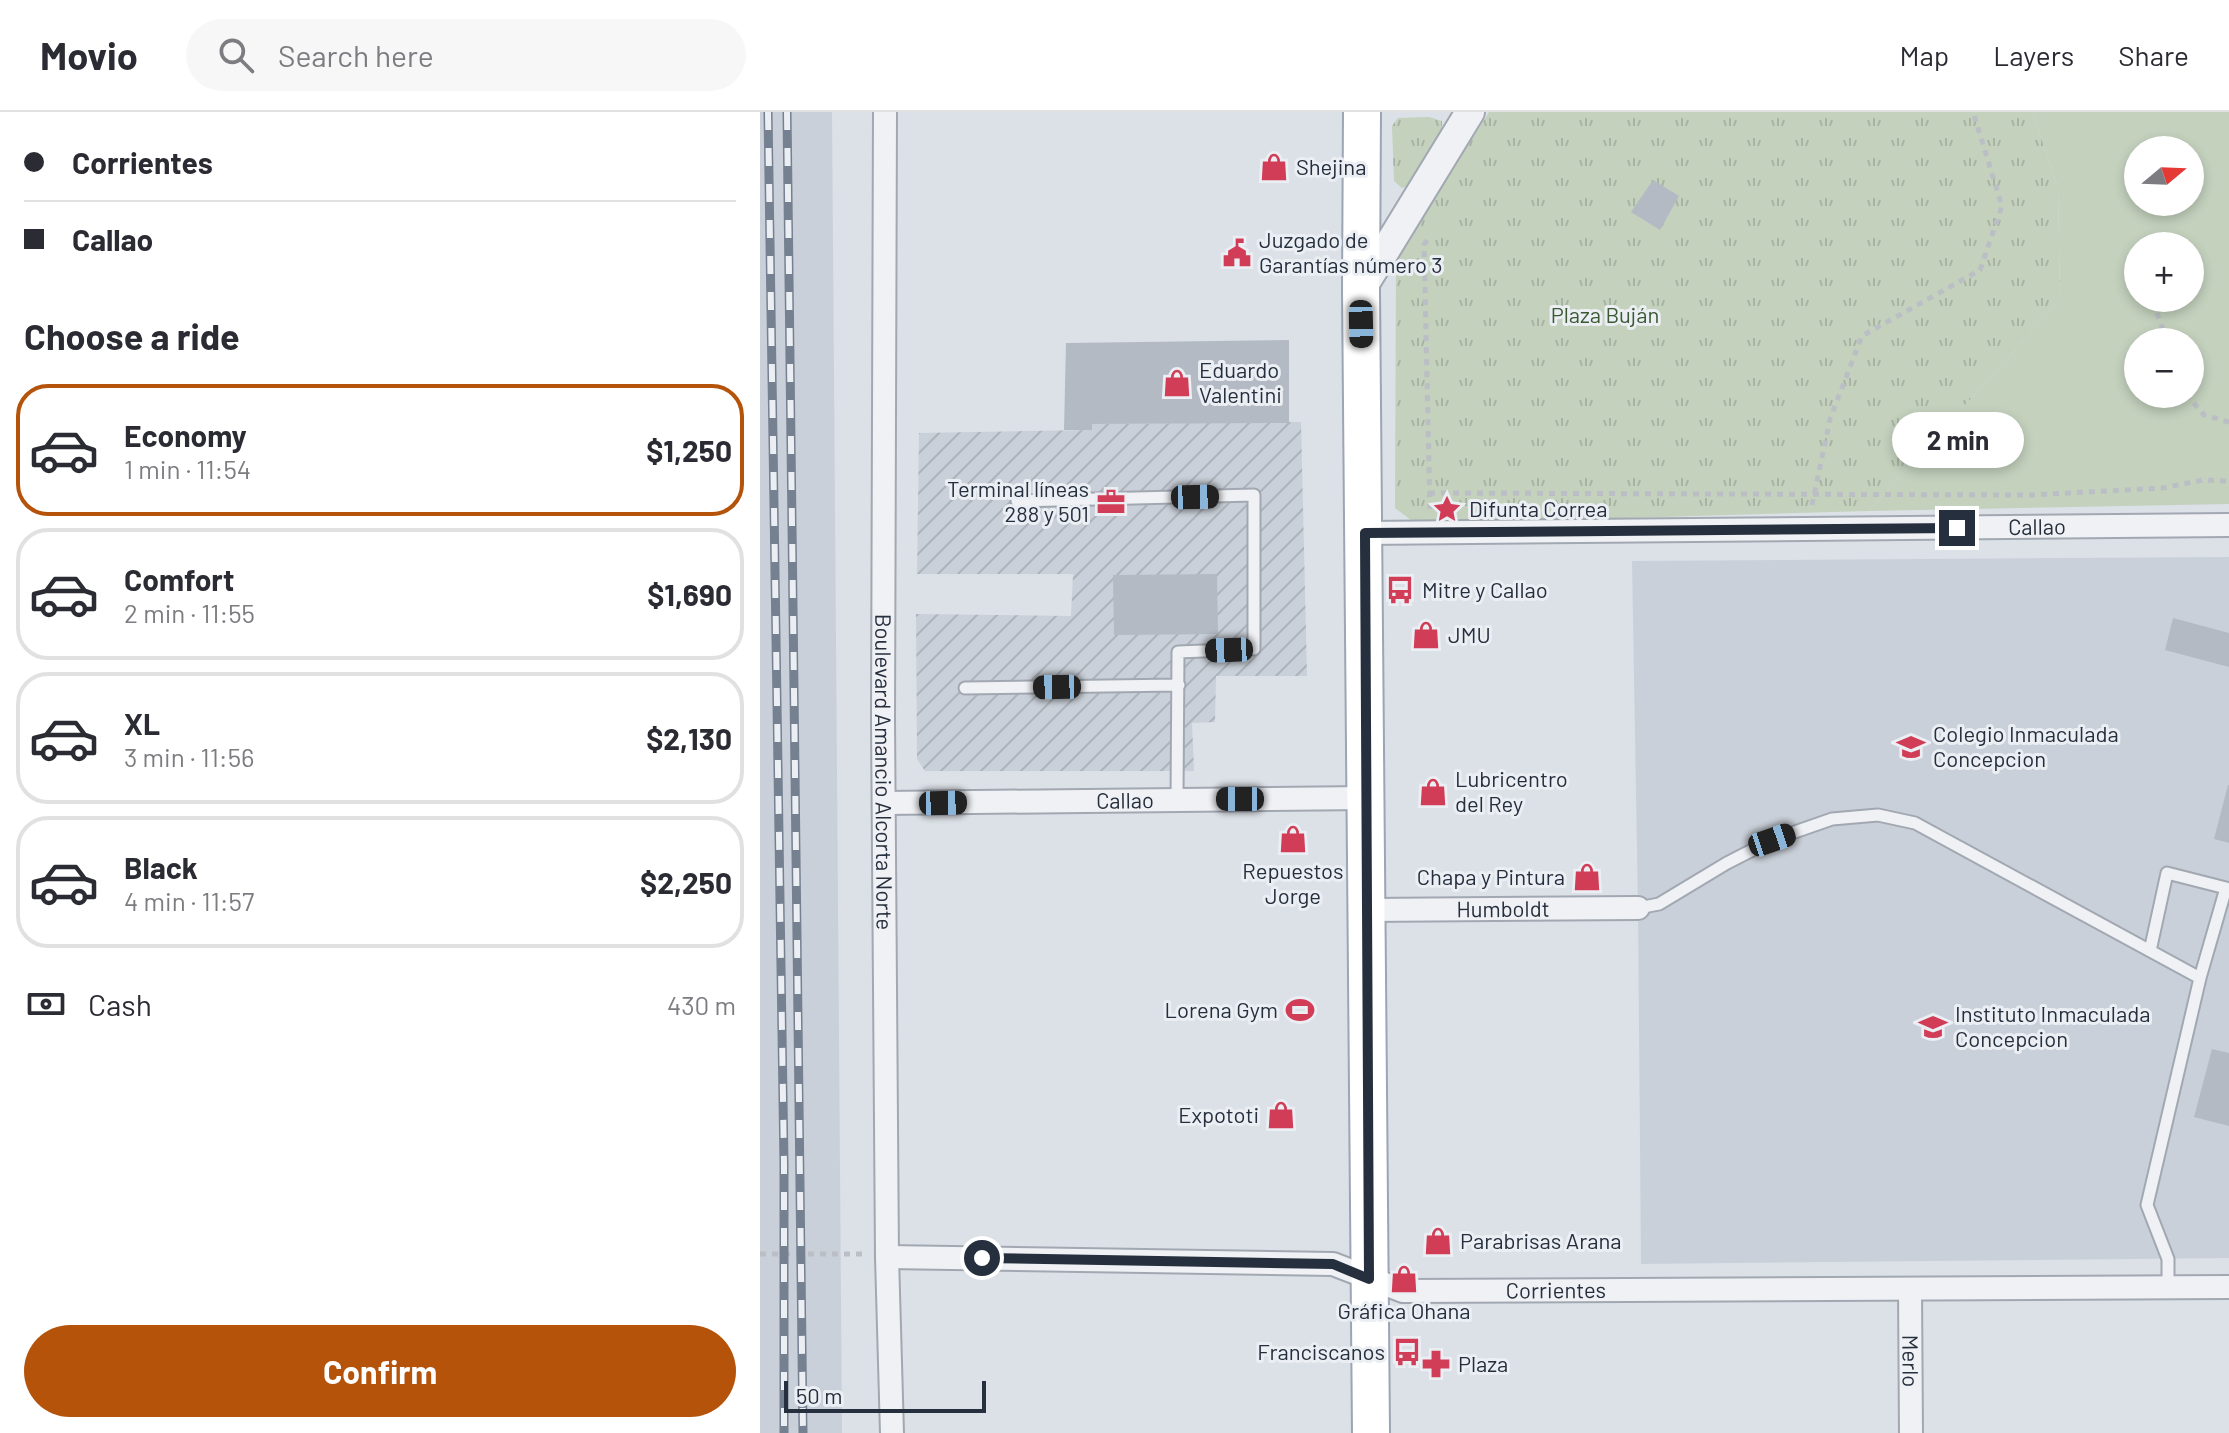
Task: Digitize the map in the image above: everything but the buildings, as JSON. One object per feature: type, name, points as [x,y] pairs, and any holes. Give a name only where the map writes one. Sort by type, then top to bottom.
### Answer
[{"type":"main road","points":[[1362,112],[1371,1433]]},
{"type":"street","name":"Boulevard Amancio Alcorta Norte","points":[[885,112],[887,1257],[892,1433]]},
{"type":"street","points":[[1361,290],[1470,112]]},
{"type":"street","name":"Callao","points":[[1365,533],[2229,525]]},
{"type":"street","name":"Callao","points":[[885,803],[1366,798]]},
{"type":"street","name":"Humboldt","points":[[1367,910],[1638,908]]},
{"type":"street","name":"Corrientes","points":[[887,1257],[1333,1264],[1403,1291],[2229,1287]]},
{"type":"street","name":"Merlo","points":[[1910,1289],[1911,1433]]},
{"type":"lane","points":[[1017,501],[1254,495],[1254,649],[1178,652],[1177,799]]},
{"type":"lane","points":[[965,688],[1179,685]]},
{"type":"lane","points":[[1638,908],[1659,904],[1772,840],[1832,819],[1878,815],[1915,823],[2200,978]]},
{"type":"lane","points":[[2150,951],[2167,873],[2226,888],[2200,978],[2147,1205],[2168,1259],[2168,1288]]},
{"type":"path","points":[[1814,493],[1830,419],[1862,336],[1980,270],[2002,206],[1973,112]]},
{"type":"path","points":[[1430,534],[1424,245],[1431,232]]},
{"type":"path","points":[[2157,313],[2162,328]]},
{"type":"path","points":[[2198,408],[2204,415],[2229,422]]},
{"type":"path","points":[[1429,493],[2030,495],[2163,488],[2203,480],[2229,481]]},
{"type":"path","points":[[760,1254],[887,1257]]},
{"type":"shaded area","points":[[760,112],[832,112],[842,1433],[760,1433]]},
{"type":"shaded area","points":[[1301,422],[1307,676],[1216,676],[1215,722],[1192,723],[1194,771],[925,771],[917,759],[916,614],[1071,616],[1073,574],[917,574],[919,433],[1092,430],[1092,424]]},
{"type":"shaded area","points":[[2229,557],[2229,1258],[1641,1264],[1632,561]]},
{"type":"green space","name":"Plaza Buján","points":[[1489,112],[2032,112],[2058,187],[2060,300],[1869,511],[1416,524],[1395,508],[1396,260]]},
{"type":"green space","points":[[2032,112],[2229,112],[2229,504],[1869,511],[2060,300],[2058,187]]},
{"type":"green space","points":[[1429,117],[1442,121],[1442,138],[1414,184],[1402,188],[1394,181],[1392,126],[1398,118]]},
{"type":"railway","points":[[768,112],[784,1164],[784,1433]]},
{"type":"railway","points":[[787,112],[803,1433]]},
{"type":"place","name":"Shejina","points":[[1274,167]]},
{"type":"place","name":"Juzgado de Garantías número 3","points":[[1237,253]]},
{"type":"place","name":"Eduardo Valentini","points":[[1177,383]]},
{"type":"place","name":"Terminal líneas 288 y 501","points":[[1111,502]]},
{"type":"place","name":"Difunta Correa","points":[[1447,509]]},
{"type":"place","name":"Mitre y Callao","points":[[1400,590]]},
{"type":"place","name":"JMU","points":[[1426,635]]},
{"type":"place","name":"Colegio Inmaculada Concepcion","points":[[1911,747]]},
{"type":"place","name":"Lubricentro del Rey","points":[[1433,792]]},
{"type":"place","name":"Repuestos Jorge","points":[[1293,839]]},
{"type":"place","name":"Chapa y Pintura","points":[[1587,877]]},
{"type":"place","name":"Lorena Gym","points":[[1300,1010]]},
{"type":"place","name":"Instituto Inmaculada Concepcion","points":[[1933,1027]]},
{"type":"place","name":"Expototi","points":[[1281,1115]]},
{"type":"place","name":"Parabrisas Arana","points":[[1438,1241]]},
{"type":"place","name":"Gráfica Ohana","points":[[1404,1279]]},
{"type":"place","name":"Franciscanos","points":[[1407,1352]]},
{"type":"place","name":"Plaza","points":[[1436,1364]]},
{"type":"route","points":[[982,1258],[1333,1264],[1369,1279],[1365,533],[1957,528]]}]
